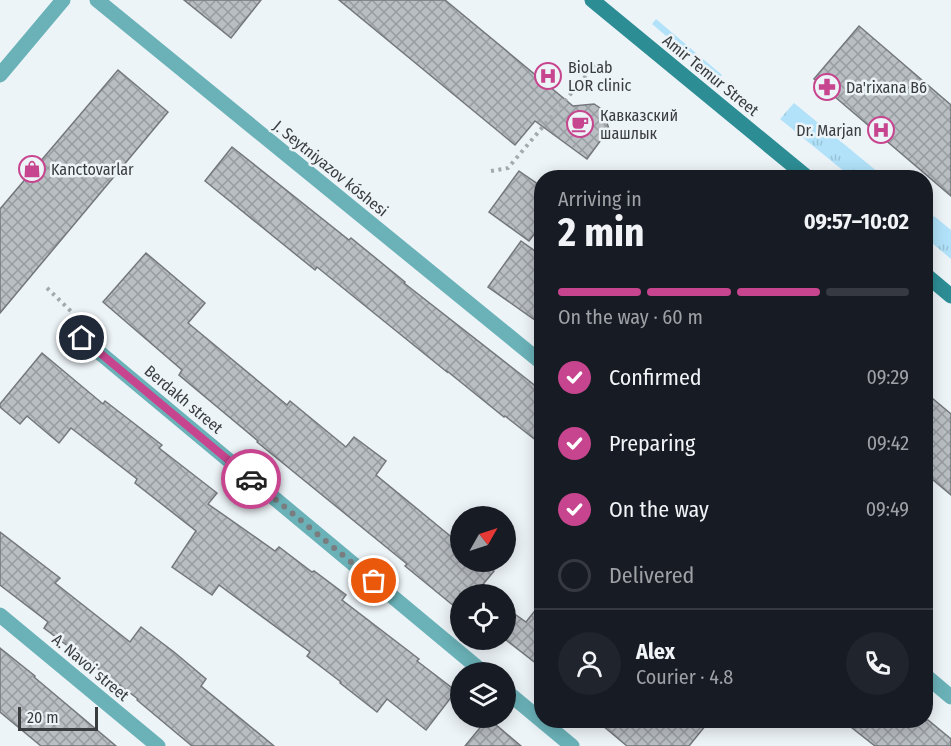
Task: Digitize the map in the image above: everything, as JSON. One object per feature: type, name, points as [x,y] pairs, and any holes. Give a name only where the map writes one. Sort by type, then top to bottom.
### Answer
[{"type":"main road","name":"Amir Temur Street","points":[[592,0],[798,170]]},
{"type":"main road","points":[[933,280],[951,296]]},
{"type":"street","points":[[0,75],[63,0]]},
{"type":"street","name":"J. Seytniyazov kóshesi","points":[[97,0],[534,356]]},
{"type":"street","name":"Berdakh street","points":[[82,338],[471,662]]},
{"type":"street","name":"A. Navoi street","points":[[0,615],[158,746]]},
{"type":"street","points":[[933,682],[951,697]]},
{"type":"street","points":[[516,699],[534,714]]},
{"type":"street","points":[[550,728],[572,746]]},
{"type":"path","points":[[491,171],[508,168],[595,64]]},
{"type":"path","points":[[47,288],[80,320],[82,338]]},
{"type":"green space","points":[[656,19],[722,75],[718,80],[652,24]]},
{"type":"green space","points":[[794,103],[875,170],[842,170],[780,119]]},
{"type":"green space","points":[[933,217],[951,230],[951,259],[933,244]]},
{"type":"building","points":[[184,0],[261,0],[231,38]]},
{"type":"building","points":[[339,0],[445,0],[573,106],[594,104],[603,110],[609,129],[587,159],[535,121],[515,145]]},
{"type":"building","points":[[859,26],[951,105],[951,196],[933,181],[933,170],[921,170],[814,79]]},
{"type":"building","points":[[118,70],[168,112],[0,313],[0,209]]},
{"type":"building","points":[[232,147],[349,240],[351,238],[404,283],[534,385],[534,439],[317,267],[315,270],[205,181]]},
{"type":"building","points":[[519,171],[534,181],[534,234],[529,241],[489,212]]},
{"type":"building","points":[[521,241],[534,250],[534,319],[488,287]]},
{"type":"building","points":[[146,253],[205,303],[188,323],[287,405],[290,401],[346,447],[354,437],[386,461],[376,475],[450,536],[450,572],[493,572],[483,584],[450,584],[450,603],[405,566],[407,564],[257,442],[179,375],[182,370],[103,302]]},
{"type":"building","points":[[42,353],[103,404],[105,401],[162,445],[159,448],[217,493],[208,504],[275,551],[279,547],[346,595],[342,600],[419,659],[417,661],[450,686],[450,699],[426,730],[387,699],[377,712],[307,656],[310,652],[219,585],[212,595],[172,567],[196,531],[135,483],[137,479],[71,428],[59,443],[27,416],[20,424],[0,407],[0,404]]},
{"type":"building","points":[[933,399],[951,414],[951,495],[933,480]]},
{"type":"building","points":[[0,532],[60,578],[55,583],[130,642],[141,627],[174,652],[206,679],[201,686],[274,746],[192,746],[138,699],[44,628],[48,622],[0,585]]},
{"type":"building","points":[[534,612],[534,662],[516,648],[516,615],[526,622]]},
{"type":"building","points":[[0,648],[116,746],[41,746],[0,712]]},
{"type":"building","points":[[933,724],[951,739],[951,746],[875,746],[852,728],[933,728]]},
{"type":"building","points":[[480,728],[500,728],[521,746],[465,746]]},
{"type":"building","points":[[606,728],[704,728],[689,746],[627,746]]},
{"type":"way so far","points":[[251,479],[374,581]]},
{"type":"place","name":"BioLab LOR clinic","points":[[548,76]]},
{"type":"place","name":"Da'rixana B6","points":[[827,87]]},
{"type":"place","name":"Кавказский шашлык","points":[[580,124]]},
{"type":"place","name":"Dr. Marjan","points":[[881,130]]},
{"type":"place","name":"Kanctovarlar","points":[[32,169]]},
{"type":"route","points":[[82,338],[251,479]]}]
